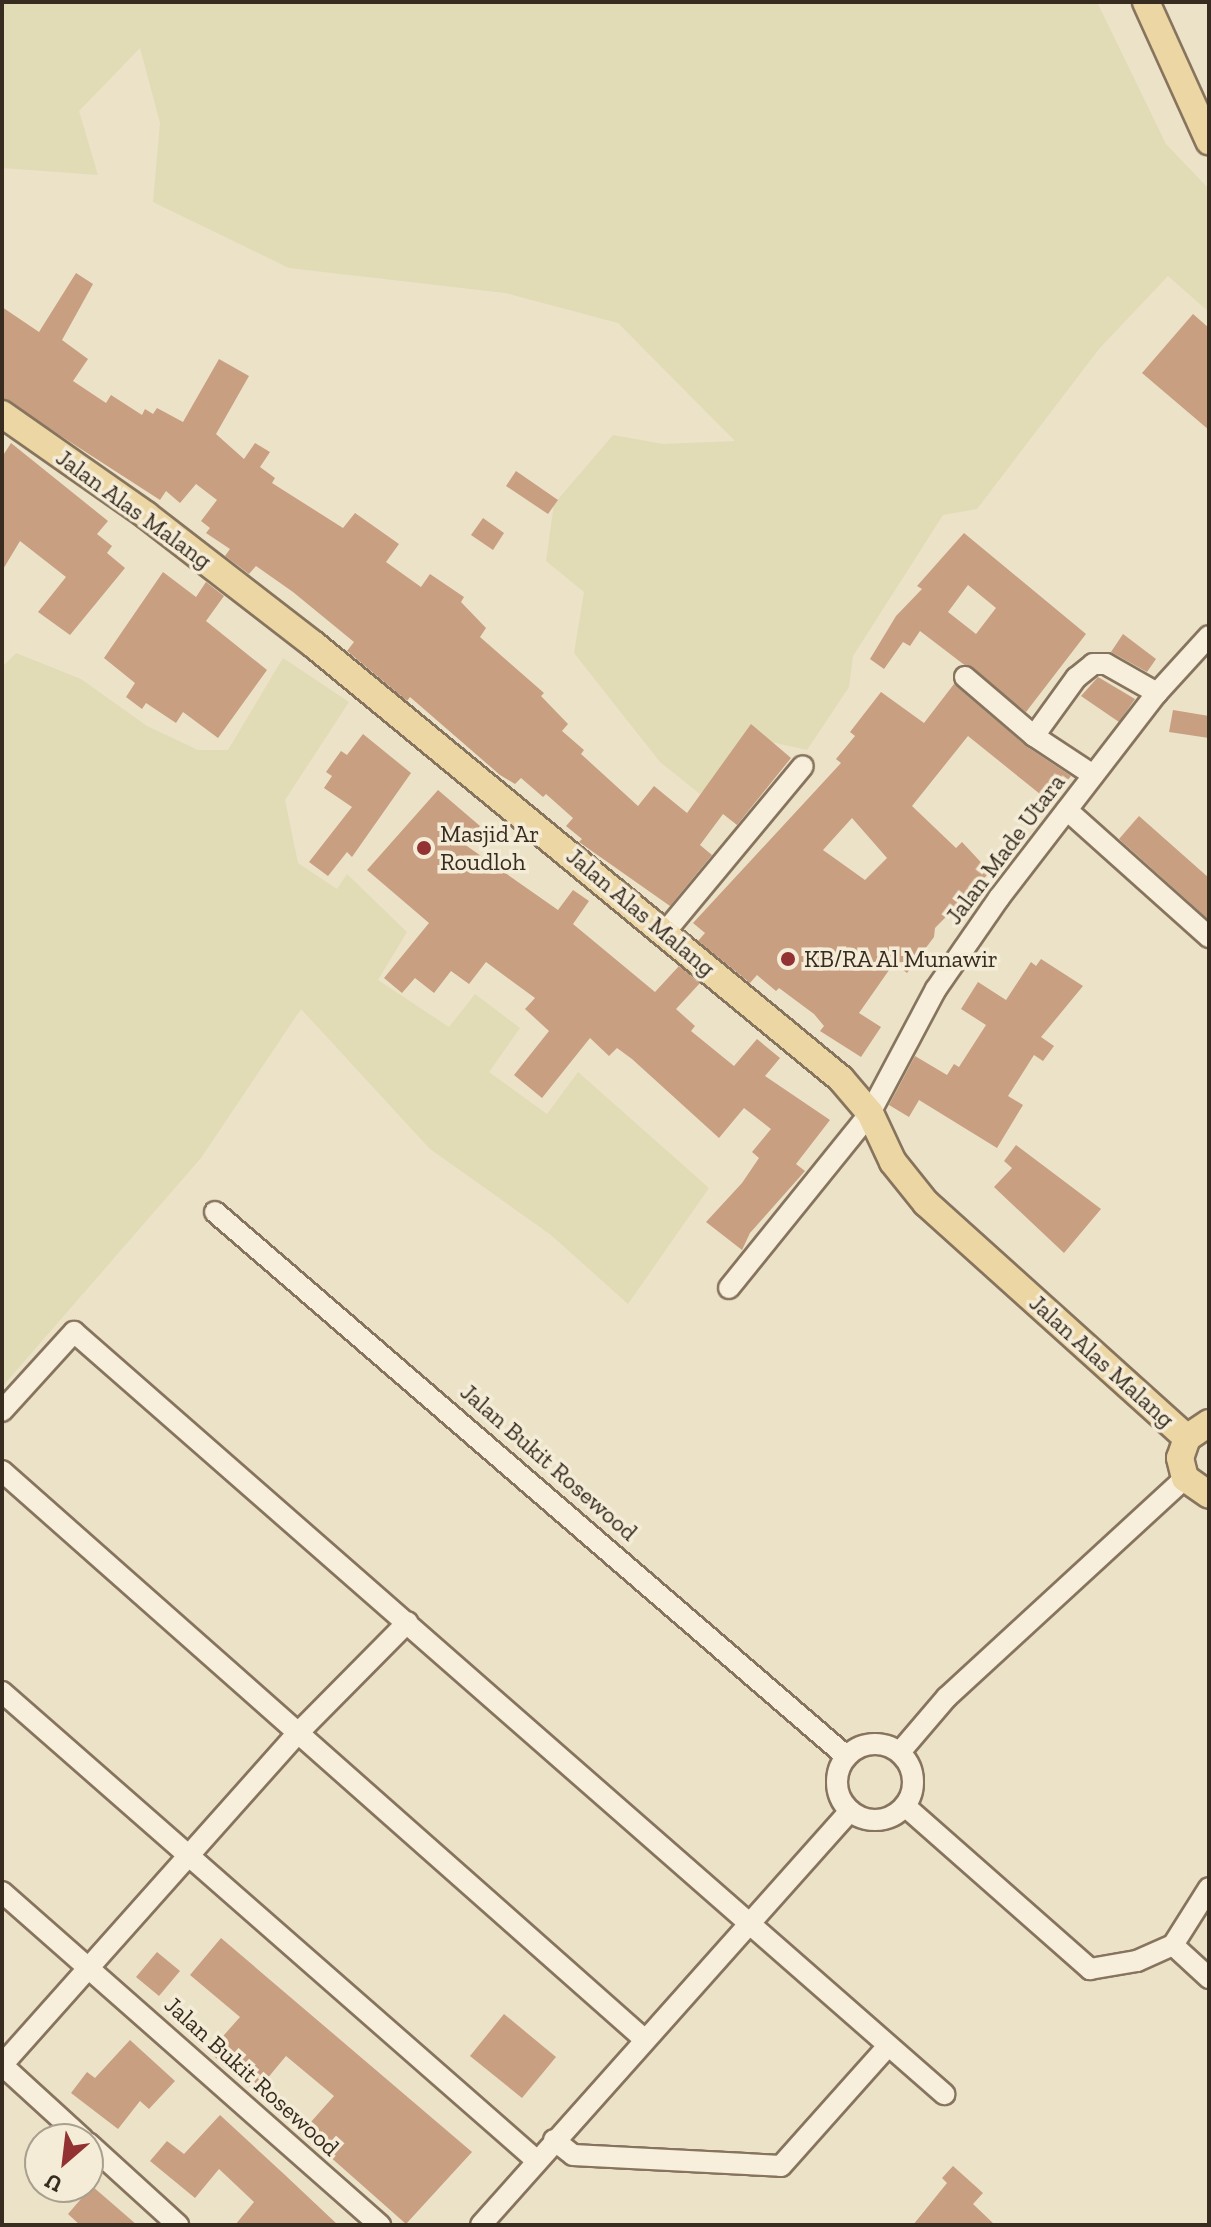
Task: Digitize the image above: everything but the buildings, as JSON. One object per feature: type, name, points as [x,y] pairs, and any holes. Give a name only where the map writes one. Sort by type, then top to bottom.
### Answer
[{"type":"main road","points":[[1146,2],[1209,141]]},
{"type":"main road","name":"Jalan Alas Malang","points":[[2,414],[146,515],[313,644],[666,931],[841,1079],[870,1113],[893,1162],[926,1203],[1187,1438]]},
{"type":"main road","points":[[1209,1423],[1187,1438],[1180,1458],[1185,1478],[1209,1495]]},
{"type":"street","name":"Jalan Made Utara","points":[[729,1288],[870,1113],[954,960],[1157,693],[1209,636]]},
{"type":"street","points":[[1034,736],[1076,678],[1093,664],[1106,664],[1157,693]]},
{"type":"street","points":[[965,677],[1034,736],[1093,775]]},
{"type":"street","points":[[666,931],[803,766]]},
{"type":"street","points":[[1067,810],[1209,937]]},
{"type":"street","name":"Jalan Bukit Rosewood","points":[[215,1212],[846,1756]]},
{"type":"street","points":[[2,1411],[74,1332],[408,1622],[747,1925],[944,2094]]},
{"type":"street","points":[[2,1471],[300,1731],[644,2039]]},
{"type":"street","points":[[900,1752],[947,1697],[1185,1478]]},
{"type":"street","points":[[65,2123],[2,2065],[300,1731],[408,1622]]},
{"type":"street","points":[[2,1692],[536,2160]]},
{"type":"street","points":[[873,1743],[900,1752],[913,1778],[905,1806],[879,1820],[850,1811],[837,1790],[846,1756],[873,1743]]},
{"type":"street","points":[[905,1806],[1083,1966],[1103,1969],[1137,1961],[1173,1945],[1209,1888]]},
{"type":"street","points":[[481,2225],[850,1811]]},
{"type":"street","name":"Jalan Bukit Rosewood","points":[[2,1892],[380,2225]]},
{"type":"street","points":[[1173,1945],[1209,1978]]},
{"type":"street","points":[[554,2140],[573,2155],[781,2166],[887,2047]]},
{"type":"street","points":[[104,2158],[178,2225]]},
{"type":"shaded area","points":[[2,2],[1097,2],[1166,144],[1209,189],[1209,312],[1168,276],[1099,349],[977,509],[943,515],[853,656],[849,687],[807,750],[753,738],[700,794],[660,762],[574,653],[584,592],[546,561],[554,504],[613,435],[663,444],[735,441],[618,323],[505,293],[289,268],[153,202],[160,123],[140,48],[79,111],[98,175],[2,168]]},
{"type":"shaded area","points":[[16,653],[81,679],[147,726],[198,750],[228,750],[283,658],[349,702],[285,800],[298,863],[337,889],[347,874],[407,932],[378,980],[449,1027],[475,994],[520,1028],[489,1072],[547,1114],[578,1072],[709,1188],[628,1304],[551,1235],[430,1149],[301,1009],[201,1158],[2,1387],[2,667]]},
{"type":"place","name":"Masjid Ar Roudloh","points":[[424,848]]},
{"type":"place","name":"KB/RA Al Munawir","points":[[788,959]]}]
